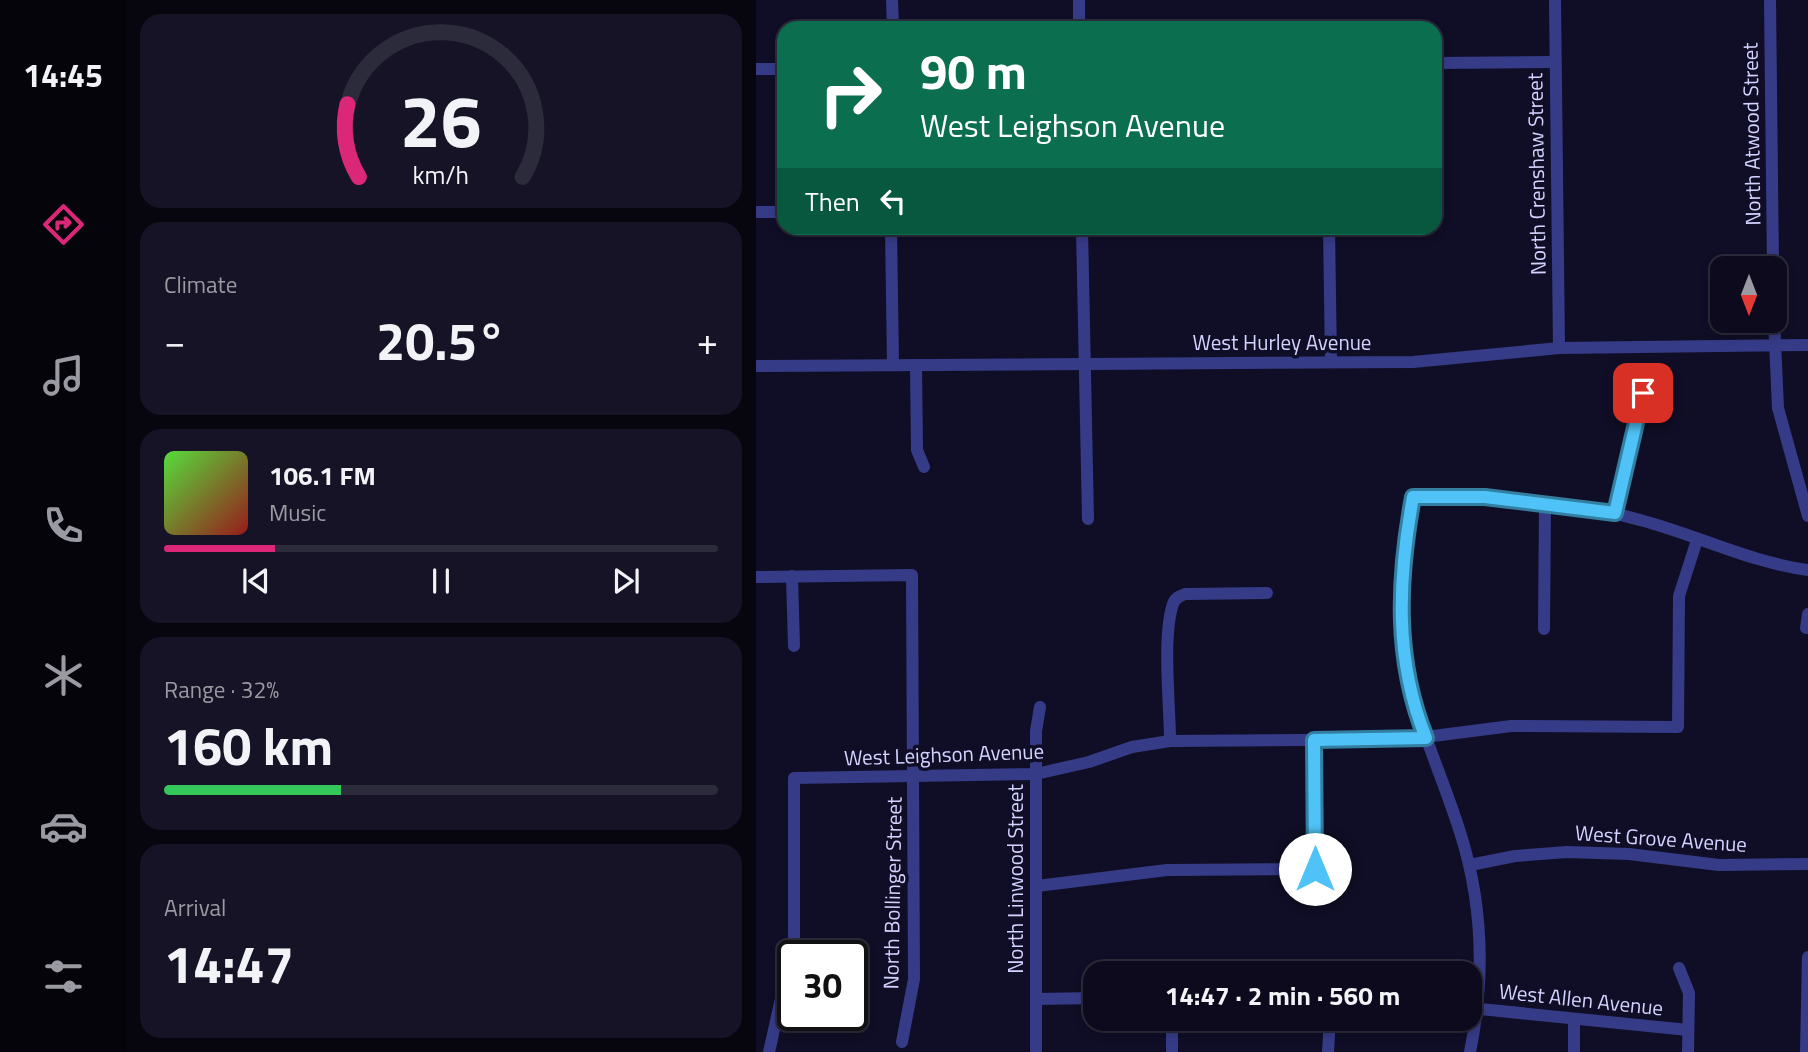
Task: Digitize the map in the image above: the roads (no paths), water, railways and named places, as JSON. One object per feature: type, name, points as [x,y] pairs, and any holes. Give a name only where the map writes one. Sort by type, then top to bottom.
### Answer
[{"type":"street","points":[[892,0],[892,21]]},
{"type":"street","points":[[1079,0],[1079,21]]},
{"type":"street","name":"North Crenshaw Street","points":[[1555,0],[1559,348]]},
{"type":"street","name":"North Atwood Street","points":[[1770,0],[1773,256]]},
{"type":"street","points":[[1442,63],[1555,62]]},
{"type":"street","points":[[756,68],[777,69]]},
{"type":"street","points":[[756,212],[777,212]]},
{"type":"street","points":[[891,235],[893,365]]},
{"type":"street","points":[[1082,235],[1088,519]]},
{"type":"street","points":[[1329,235],[1331,362]]},
{"type":"street","points":[[1774,333],[1782,430],[1808,516]]},
{"type":"street","name":"West Hurley Avenue","points":[[756,366],[1331,362],[1458,359],[1559,348],[1808,345]]},
{"type":"street","points":[[916,365],[917,450],[924,467]]},
{"type":"street","points":[[1615,513],[1643,393]]},
{"type":"street","points":[[1476,961],[1478,927],[1470,865],[1426,738],[1403,650],[1400,610],[1402,569],[1413,497],[1485,497],[1615,513],[1751,558],[1808,570]]},
{"type":"street","points":[[1544,629],[1545,503]]},
{"type":"street","name":"West Leighson Avenue","points":[[769,1052],[794,941],[794,778],[1036,774],[1068,768],[1132,747],[1170,741],[1426,738],[1511,726],[1678,727],[1679,596],[1697,540]]},
{"type":"street","name":"North Bollinger Street","points":[[792,576],[912,575],[914,978],[902,1042]]},
{"type":"street","points":[[756,577],[792,576],[794,646]]},
{"type":"street","points":[[1170,741],[1169,644],[1173,604],[1185,594],[1267,593]]},
{"type":"street","points":[[1806,628],[1808,614]]},
{"type":"street","name":"North Linwood Street","points":[[1036,1052],[1036,731],[1040,706]]},
{"type":"street","points":[[1037,886],[1167,870],[1315,869],[1314,740]]},
{"type":"street","name":"West Grove Avenue","points":[[1470,865],[1514,856],[1567,852],[1629,854],[1719,865],[1808,864]]},
{"type":"street","points":[[1806,1052],[1808,957]]},
{"type":"street","points":[[1679,968],[1689,993],[1688,1052]]},
{"type":"street","points":[[1036,999],[1083,998]]},
{"type":"street","name":"West Allen Avenue","points":[[1482,1010],[1688,1030]]},
{"type":"street","points":[[1574,1019],[1574,1052]]},
{"type":"street","points":[[1172,1031],[1172,1052]]},
{"type":"street","points":[[1328,1052],[1329,1031]]},
{"type":"street","points":[[1470,1052],[1472,1031]]}]
